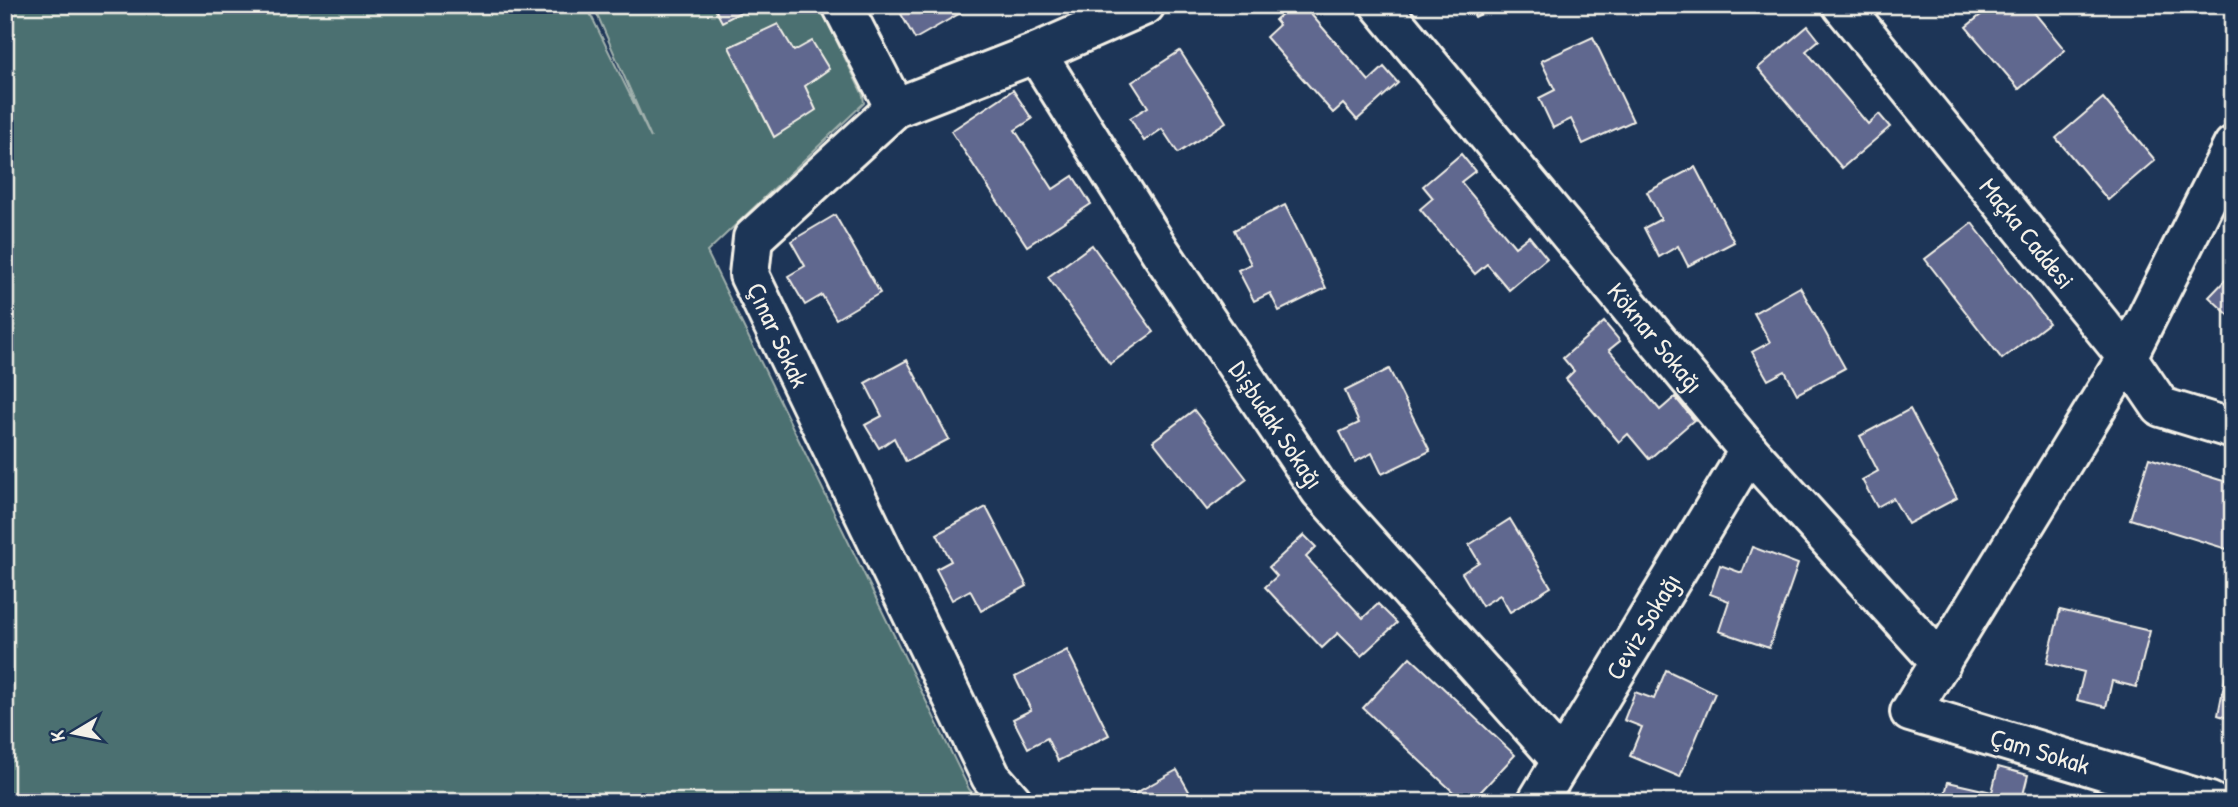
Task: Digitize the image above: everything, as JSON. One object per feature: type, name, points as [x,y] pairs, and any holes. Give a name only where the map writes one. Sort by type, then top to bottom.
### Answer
[{"type":"street","points":[[842,5],[895,107]]},
{"type":"street","name":"Çınar Sokak","points":[[1013,802],[990,777],[749,275],[753,238],[895,107],[1037,53],[1145,5]]},
{"type":"street","name":"Köknar Sokağı","points":[[1380,5],[1749,451],[1941,663]]},
{"type":"street","name":"Maçka Caddesi","points":[[1842,5],[2127,357],[2161,407],[2233,429]]},
{"type":"street","name":"Dişbudak Sokağı","points":[[1037,53],[1160,251],[1320,490],[1561,760]]},
{"type":"street","points":[[1941,663],[2127,357],[2233,146]]},
{"type":"street","name":"Ceviz Sokağı","points":[[1537,802],[1749,451]]},
{"type":"street","name":"Çam Sokak","points":[[1941,663],[1910,712],[2210,802]]},
{"type":"green space","points":[[5,5],[586,5],[651,138],[593,5],[819,5],[863,95],[864,103],[707,252],[969,789],[980,802],[5,802]]},
{"type":"building","points":[[713,5],[754,5],[722,22]]},
{"type":"building","points":[[896,5],[960,5],[964,11],[915,39]]},
{"type":"building","points":[[1292,5],[1316,5],[1309,12],[1369,81],[1384,67],[1398,83],[1357,120],[1343,104],[1333,113],[1266,37],[1279,25],[1275,20]]},
{"type":"building","points":[[1469,5],[1501,5],[1475,17]]},
{"type":"building","points":[[1993,5],[2028,5],[2065,50],[2019,89],[1966,27]]},
{"type":"building","points":[[778,24],[794,51],[812,41],[829,69],[805,86],[816,110],[774,137],[729,47]]},
{"type":"building","points":[[1808,26],[1819,40],[1806,51],[1868,124],[1879,114],[1890,127],[1842,168],[1758,68]]},
{"type":"building","points":[[1593,37],[1633,121],[1583,144],[1571,119],[1553,128],[1539,98],[1555,90],[1541,61]]},
{"type":"building","points":[[1180,51],[1226,122],[1178,153],[1162,129],[1144,141],[1130,118],[1148,107],[1132,82]]},
{"type":"building","points":[[1013,90],[1032,119],[1015,130],[1053,189],[1073,176],[1091,204],[1027,246],[951,131]]},
{"type":"building","points":[[2103,98],[2155,160],[2108,200],[2056,138]]},
{"type":"building","points":[[1461,154],[1475,171],[1461,182],[1515,247],[1529,236],[1547,258],[1509,290],[1487,264],[1475,274],[1420,209],[1433,198],[1423,186]]},
{"type":"building","points":[[1695,167],[1734,242],[1688,266],[1678,246],[1659,257],[1644,228],[1661,219],[1647,192]]},
{"type":"building","points":[[1285,205],[1326,288],[1279,311],[1270,293],[1254,301],[1238,270],[1251,264],[1234,230]]},
{"type":"building","points":[[835,215],[880,293],[836,319],[822,295],[805,305],[788,276],[805,266],[791,241]]},
{"type":"building","points":[[1972,223],[2049,323],[2002,359],[1925,259]]},
{"type":"building","points":[[1092,245],[1154,332],[1110,364],[1048,277]]},
{"type":"building","points":[[2233,272],[2233,319],[2209,297]]},
{"type":"building","points":[[1800,287],[1845,368],[1797,394],[1785,371],[1768,380],[1752,352],[1770,342],[1754,313]]},
{"type":"building","points":[[1604,322],[1620,341],[1609,350],[1660,410],[1675,397],[1694,420],[1649,459],[1628,434],[1619,442],[1566,379],[1574,371],[1563,358]]},
{"type":"building","points":[[907,360],[949,439],[906,462],[894,438],[879,448],[865,425],[882,416],[865,383]]},
{"type":"building","points":[[1389,369],[1430,451],[1382,474],[1372,453],[1355,462],[1340,432],[1359,423],[1345,391]]},
{"type":"building","points":[[1910,409],[1957,498],[1908,524],[1893,498],[1877,507],[1862,480],[1878,471],[1860,436]]},
{"type":"building","points":[[1194,410],[1247,479],[1207,510],[1153,441]]},
{"type":"building","points":[[2149,458],[2233,484],[2233,551],[2130,519]]},
{"type":"building","points":[[986,507],[1027,586],[981,611],[970,590],[952,600],[936,569],[951,561],[937,534]]},
{"type":"building","points":[[1510,519],[1551,587],[1510,612],[1500,595],[1482,606],[1462,573],[1479,562],[1469,545]]},
{"type":"building","points":[[1304,535],[1316,547],[1306,557],[1363,618],[1378,604],[1397,623],[1361,656],[1338,633],[1322,648],[1265,587],[1277,576],[1269,567]]},
{"type":"building","points":[[1752,547],[1798,564],[1769,648],[1719,631],[1729,601],[1710,594],[1720,565],[1742,573]]},
{"type":"building","points":[[2060,610],[2150,631],[2136,687],[2112,681],[2106,707],[2077,700],[2084,672],[2047,663]]},
{"type":"building","points":[[1067,650],[1109,735],[1058,761],[1047,738],[1028,748],[1013,719],[1031,710],[1015,677]]},
{"type":"building","points":[[1410,657],[1515,755],[1471,802],[1464,802],[1363,708]]},
{"type":"building","points":[[2229,659],[2233,660],[2233,720],[2218,715]]},
{"type":"building","points":[[1666,670],[1715,693],[1680,777],[1630,756],[1642,727],[1624,720],[1635,692],[1654,699]]},
{"type":"building","points":[[1998,767],[2028,775],[2022,799],[2035,802],[1943,802],[1948,782],[1992,792]]},
{"type":"building","points":[[1177,770],[1195,802],[1129,802],[1127,798]]}]
